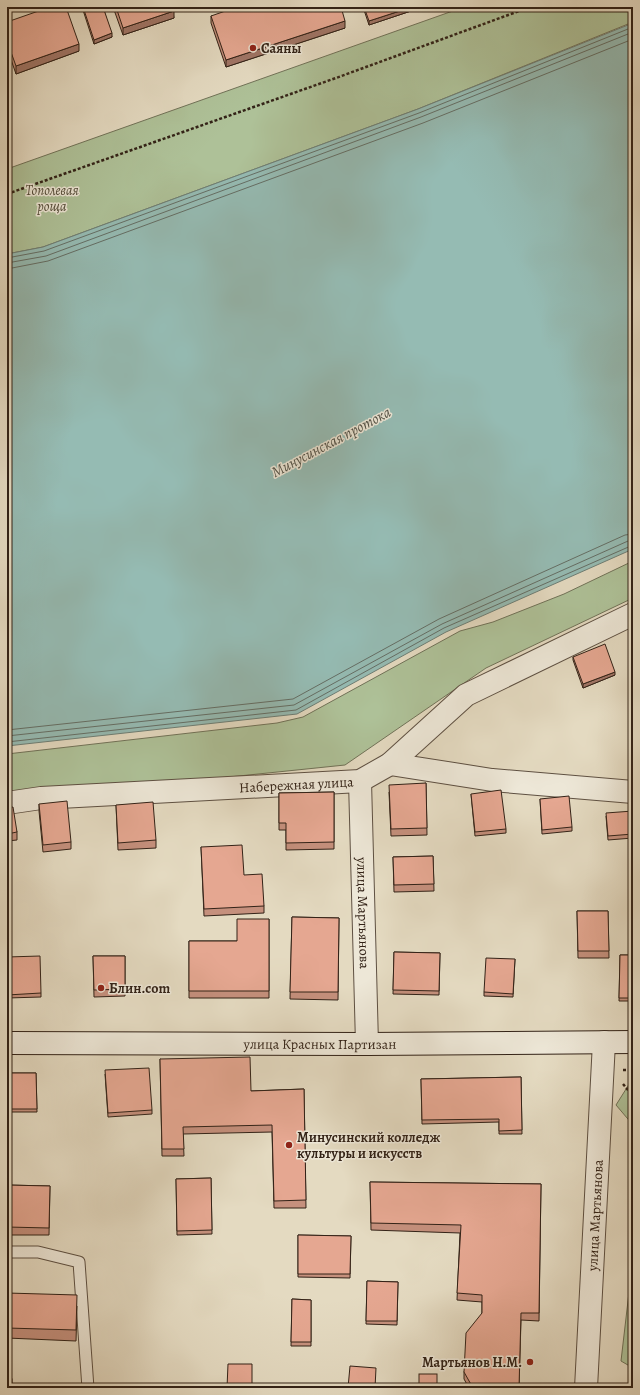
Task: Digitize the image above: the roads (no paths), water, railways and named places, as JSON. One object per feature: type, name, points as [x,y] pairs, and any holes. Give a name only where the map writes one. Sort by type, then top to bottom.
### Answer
[{"type":"street","name":"Набережная улица","points":[[7,803],[41,798],[360,781],[390,764],[466,695],[633,614]]},
{"type":"street","points":[[390,764],[492,780],[633,792]]},
{"type":"street","name":"улица Мартьянова","points":[[360,781],[367,1044]]},
{"type":"street","name":"улица Мартьянова","points":[[586,1388],[604,1042]]},
{"type":"street","name":"улица Красных Партизан","points":[[7,1043],[367,1044],[633,1042]]},
{"type":"lane","points":[[7,1252],[38,1252],[79,1262],[88,1388]]},
{"type":"water","name":"Минусинская протока","points":[[633,23],[633,549],[446,632],[297,714],[7,746],[7,254],[43,247],[418,109]]},
{"type":"place","name":"Саяны","points":[[253,48]]},
{"type":"place","name":"Блин.com","points":[[101,988]]},
{"type":"place","name":"Минусинский колледж культуры и искусств","points":[[289,1145]]},
{"type":"place","name":"Мартьянов Н.М.","points":[[530,1362]]},
{"type":"park label","name":"Тополевая роща","points":[[52,198]]}]
